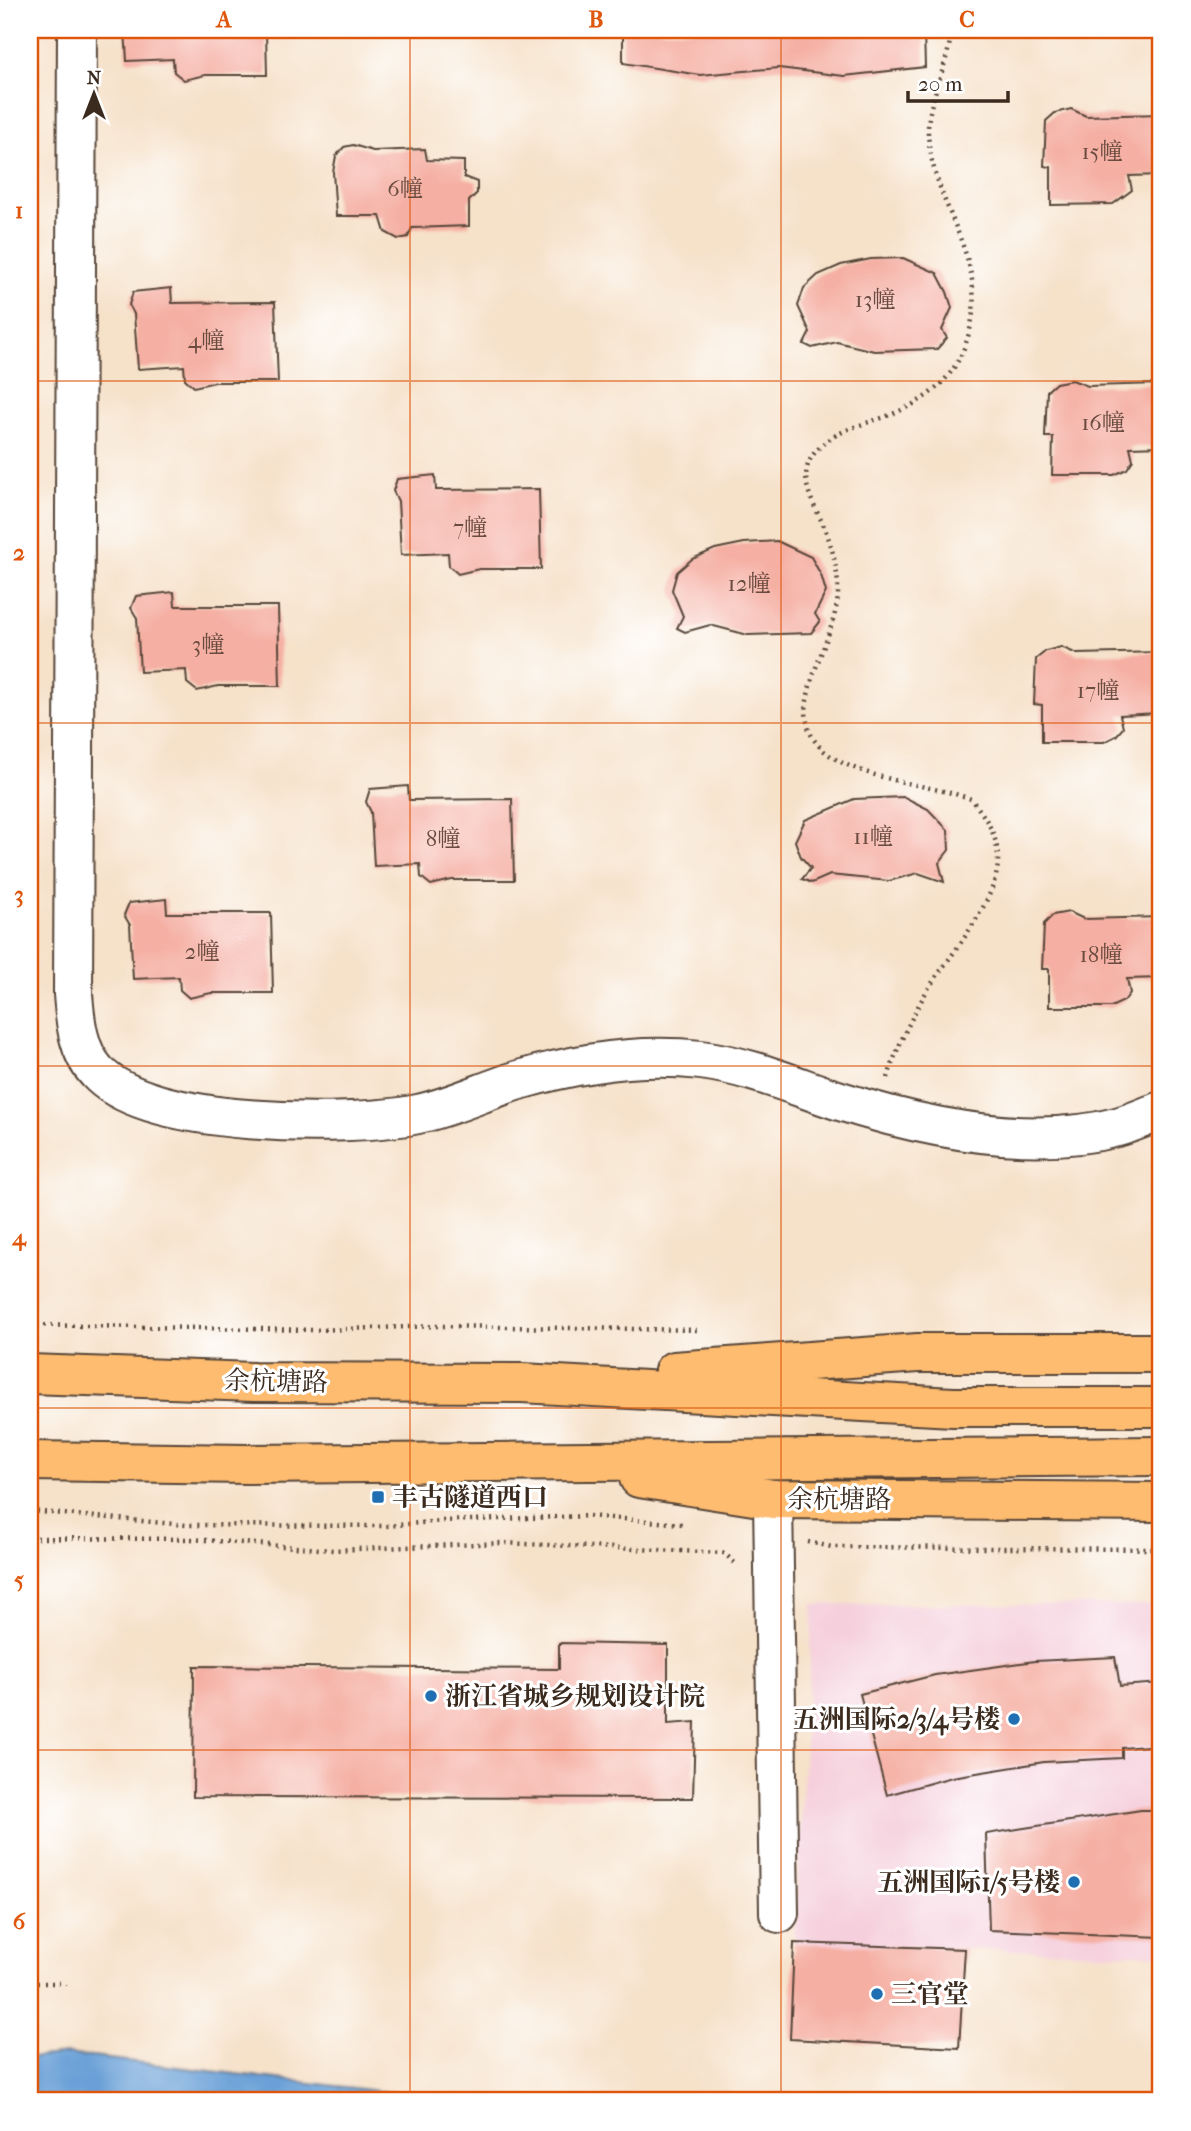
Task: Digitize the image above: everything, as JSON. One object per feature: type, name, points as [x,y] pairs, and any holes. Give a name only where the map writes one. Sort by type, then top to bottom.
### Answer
[{"type":"main road","name":"余杭塘路","points":[[522,1383],[918,1353],[1161,1353]]},
{"type":"main road","name":"余杭塘路","points":[[30,1374],[254,1382],[522,1383],[953,1408],[1161,1407]]},
{"type":"main road","name":"余杭塘路","points":[[30,1461],[248,1464],[1161,1456]]},
{"type":"main road","name":"余杭塘路","points":[[519,1461],[774,1517],[1161,1502]]},
{"type":"street","points":[[78,30],[74,994],[79,1036],[96,1072],[116,1088],[151,1103],[269,1120],[337,1123],[419,1114],[520,1080],[584,1063],[637,1059],[700,1060],[772,1075],[879,1112],[961,1130],[1047,1137],[1116,1128],[1161,1111]]},
{"type":"street","points":[[774,1517],[779,1913]]},
{"type":"path","points":[[879,1112],[892,1059],[926,993],[989,898],[999,859],[994,835],[985,816],[971,799],[947,790],[839,762],[816,744],[806,726],[803,709],[836,616],[838,585],[832,551],[810,502],[805,480],[808,465],[819,448],[844,430],[892,414],[927,398],[952,369],[971,326],[975,290],[971,262],[939,191],[928,129],[951,30]]},
{"type":"path","points":[[30,1325],[313,1330],[439,1326],[703,1330]]},
{"type":"path","points":[[30,1511],[186,1525],[386,1526],[588,1516],[684,1524]]},
{"type":"path","points":[[774,1517],[832,1547],[1161,1549]]},
{"type":"path","points":[[30,1538],[191,1539],[333,1550],[517,1543],[724,1553],[740,1569]]},
{"type":"path","points":[[30,1983],[66,1983]]},
{"type":"shaded area","points":[[813,1604],[1161,1605],[1161,1955],[794,1943]]},
{"type":"water","points":[[67,2054],[464,2101],[30,2101],[30,2058]]},
{"type":"building","points":[[125,30],[266,30],[267,75],[205,75],[184,80],[174,72],[173,59],[127,61]]},
{"type":"building","points":[[623,30],[924,30],[925,67],[844,76],[779,68],[700,75],[623,63]]},
{"type":"building","points":[[1071,109],[1086,116],[1161,114],[1161,175],[1129,176],[1132,190],[1113,204],[1051,205],[1051,167],[1044,166],[1046,121],[1055,113]]},
{"type":"building","points":[[353,145],[373,151],[425,149],[427,160],[464,161],[464,177],[477,182],[477,193],[469,201],[469,226],[412,228],[408,237],[398,239],[385,232],[380,216],[336,216],[333,172],[336,156],[344,147]]},
{"type":"building","points":[[903,258],[937,273],[947,292],[952,308],[942,330],[947,338],[937,349],[874,351],[837,342],[812,348],[804,344],[810,332],[798,306],[804,288],[818,275],[841,265],[871,259]]},
{"type":"building","points":[[171,288],[172,303],[275,302],[278,382],[215,382],[194,387],[185,379],[184,366],[138,369],[134,314],[129,305],[133,292]]},
{"type":"building","points":[[1072,380],[1088,386],[1161,384],[1161,446],[1130,447],[1133,460],[1127,469],[1114,475],[1052,475],[1053,437],[1045,437],[1047,391],[1056,383]]},
{"type":"building","points":[[435,475],[436,490],[539,489],[541,569],[479,569],[458,574],[449,566],[448,553],[401,555],[398,501],[393,491],[397,479]]},
{"type":"building","points":[[777,541],[811,557],[821,575],[826,592],[815,614],[820,622],[811,633],[748,635],[710,625],[685,632],[677,628],[683,616],[672,590],[677,572],[692,559],[715,549],[744,543]]},
{"type":"building","points":[[174,592],[175,606],[278,606],[280,686],[218,686],[197,691],[187,683],[186,670],[140,672],[137,618],[131,608],[136,596]]},
{"type":"building","points":[[1061,647],[1077,654],[1161,652],[1161,713],[1120,715],[1123,728],[1116,736],[1104,742],[1042,742],[1042,705],[1034,704],[1036,659],[1046,651]]},
{"type":"building","points":[[408,786],[409,800],[512,799],[514,880],[452,880],[431,885],[421,877],[420,864],[374,866],[371,812],[366,802],[370,789]]},
{"type":"building","points":[[904,797],[928,809],[948,830],[949,850],[939,863],[944,882],[918,873],[889,881],[830,875],[812,883],[802,879],[811,868],[801,857],[795,841],[805,820],[854,799]]},
{"type":"building","points":[[166,899],[167,913],[271,913],[273,993],[211,993],[189,998],[180,990],[179,977],[133,979],[130,925],[124,915],[129,903]]},
{"type":"building","points":[[1069,912],[1084,919],[1161,917],[1161,978],[1127,979],[1130,993],[1124,1001],[1111,1007],[1049,1007],[1049,969],[1042,969],[1044,924],[1053,915]]},
{"type":"building","name":"浙江省城乡规划设计院","points":[[559,1643],[668,1645],[668,1724],[695,1722],[693,1798],[193,1797],[194,1666],[559,1669]]},
{"type":"building","name":"五洲国际2/3/4号楼","points":[[1115,1657],[1120,1686],[1161,1683],[1161,1745],[1122,1748],[1122,1758],[1044,1762],[952,1777],[887,1795],[860,1694],[935,1675],[1035,1661]]},
{"type":"building","name":"五洲国际1/5号楼","points":[[1141,1810],[1161,1810],[1161,1937],[989,1930],[986,1834]]},
{"type":"building","name":"三官堂","points":[[794,1943],[965,1949],[959,2048],[790,2039]]},
{"type":"place","name":"丰古隧道西口","points":[[378,1497]]},
{"type":"place","name":"浙江省城乡规划设计院","points":[[431,1696]]},
{"type":"place","name":"五洲国际2/3/4号楼","points":[[1014,1719]]},
{"type":"place","name":"五洲国际1/5号楼","points":[[1074,1882]]},
{"type":"place","name":"三官堂","points":[[877,1994]]}]
